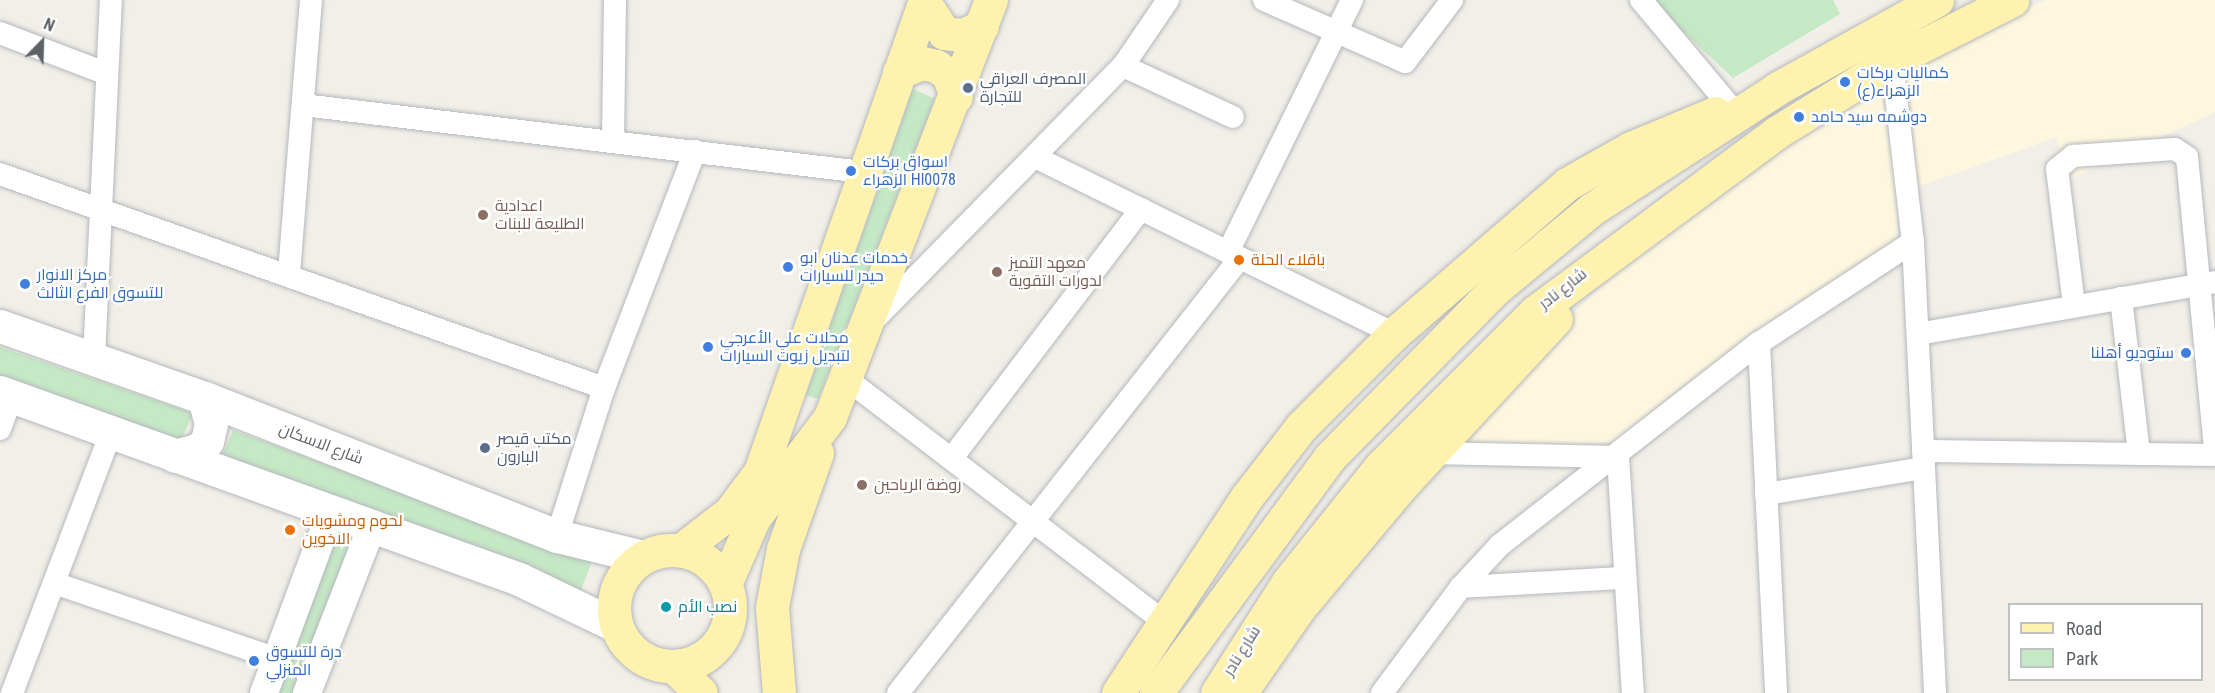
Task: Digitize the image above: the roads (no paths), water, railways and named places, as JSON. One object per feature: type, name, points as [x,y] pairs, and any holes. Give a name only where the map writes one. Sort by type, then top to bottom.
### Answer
[{"type":"main road","points":[[1156,693],[1329,458],[1440,340],[1592,208],[1731,116],[1937,0]]},
{"type":"main road","name":"شارع نادر","points":[[1217,693],[1318,544],[1410,433],[1489,354],[1648,227],[1778,132],[1892,61],[2012,0]]},
{"type":"main road","points":[[925,1],[944,33],[963,35],[986,13]]},
{"type":"main road","points":[[615,625],[617,586],[643,557],[681,550],[730,512],[760,472],[862,172],[925,1]]},
{"type":"main road","points":[[757,693],[756,635],[783,549],[844,377],[956,97],[986,13]]},
{"type":"main road","points":[[899,72],[922,63],[936,66],[948,74],[956,97]]},
{"type":"main road","points":[[1118,693],[1163,621],[1301,427],[1394,334],[1567,184],[1630,148],[1731,116]]},
{"type":"main road","points":[[1194,693],[1299,535],[1412,405],[1550,273],[1656,189],[1731,116]]},
{"type":"main road","points":[[1240,693],[1299,608],[1431,453],[1584,286],[1648,227]]},
{"type":"main road","name":"شارع الاسكان","points":[[0,326],[204,398],[557,536],[643,557]]},
{"type":"main road","points":[[6,394],[543,589],[615,625],[637,656],[674,667],[701,693]]},
{"type":"main road","points":[[175,456],[198,450],[207,441],[211,424],[204,398]]},
{"type":"main road","points":[[674,667],[693,663],[722,639],[729,622],[726,584],[754,518],[830,417]]},
{"type":"main road","points":[[779,693],[771,632],[783,549]]},
{"type":"main road","points":[[681,550],[699,556],[726,584]]},
{"type":"street","points":[[94,358],[102,212],[105,73],[111,0]]},
{"type":"street","points":[[289,273],[311,0]]},
{"type":"street","points":[[613,141],[615,0]]},
{"type":"street","points":[[864,331],[1037,158],[1123,66],[1168,0]]},
{"type":"street","points":[[1264,0],[1333,34],[1404,62],[1452,0]]},
{"type":"street","points":[[898,693],[1036,522],[1234,255],[1333,34],[1352,0]]},
{"type":"street","points":[[1641,0],[1731,116]]},
{"type":"street","points":[[0,33],[105,73]]},
{"type":"street","points":[[1892,61],[1913,242],[1935,693]]},
{"type":"street","points":[[1123,66],[1233,117]]},
{"type":"street","points":[[303,105],[862,172]]},
{"type":"street","points":[[2074,305],[2057,169],[2073,156],[2175,149],[2187,157],[2207,283],[2215,446]]},
{"type":"street","points":[[557,536],[604,388],[695,151]]},
{"type":"street","points":[[1037,158],[1394,334]]},
{"type":"street","points":[[0,174],[102,212],[289,273],[604,388]]},
{"type":"street","points":[[952,458],[1141,209]]},
{"type":"street","points":[[1382,693],[1461,587],[1500,545],[1618,457],[1759,343],[1913,242]]},
{"type":"street","points":[[1918,334],[2207,283]]},
{"type":"street","points":[[2121,298],[2139,454]]},
{"type":"street","points":[[1759,343],[1776,693]]},
{"type":"street","points":[[844,377],[1163,621]]},
{"type":"street","points":[[0,429],[6,394]]},
{"type":"street","points":[[12,693],[111,432]]},
{"type":"street","points":[[1431,453],[1618,457]]},
{"type":"street","points":[[1766,494],[1923,460],[2139,454],[2215,455]]},
{"type":"street","points":[[1618,457],[1633,693]]},
{"type":"street","points":[[264,693],[331,512]]},
{"type":"street","points":[[307,693],[372,526]]},
{"type":"street","points":[[1461,587],[1624,578]]},
{"type":"street","points":[[54,583],[277,659]]},
{"type":"place","name":"كماليات بركات الزهراء(ع)","points":[[1845,82]]},
{"type":"place","name":"المصرف العراقي للتجارة","points":[[968,88]]},
{"type":"place","name":"دوشمه سيد حامد","points":[[1799,117]]},
{"type":"place","name":"اسواق بركات الزهراء Hl0078","points":[[851,171]]},
{"type":"place","name":"اعدادية الطليعة للبنات","points":[[483,215]]},
{"type":"place","name":"باقلاء الحلة","points":[[1239,260]]},
{"type":"place","name":"خدمات عدنان ابو حيدر للسيارات","points":[[788,267]]},
{"type":"place","name":"معهد التميز لدورات التقوية","points":[[997,272]]},
{"type":"place","name":"مركز الانوار للتسوق الفرع الثالث","points":[[25,284]]},
{"type":"place","name":"محلات علي الأعرجي لتبديل زيوت السيارات","points":[[708,347]]},
{"type":"place","name":"ستوديو أهلنا","points":[[2186,353]]},
{"type":"place","name":"مكتب قيصر البارون","points":[[485,448]]},
{"type":"place","name":"روضة الرياحين","points":[[862,485]]},
{"type":"place","name":"لحوم ومشويات الاخوين","points":[[290,530]]},
{"type":"place","name":"نصب الأم","points":[[666,607]]},
{"type":"place","name":"درة للتسوق المنزلي","points":[[254,661]]}]
